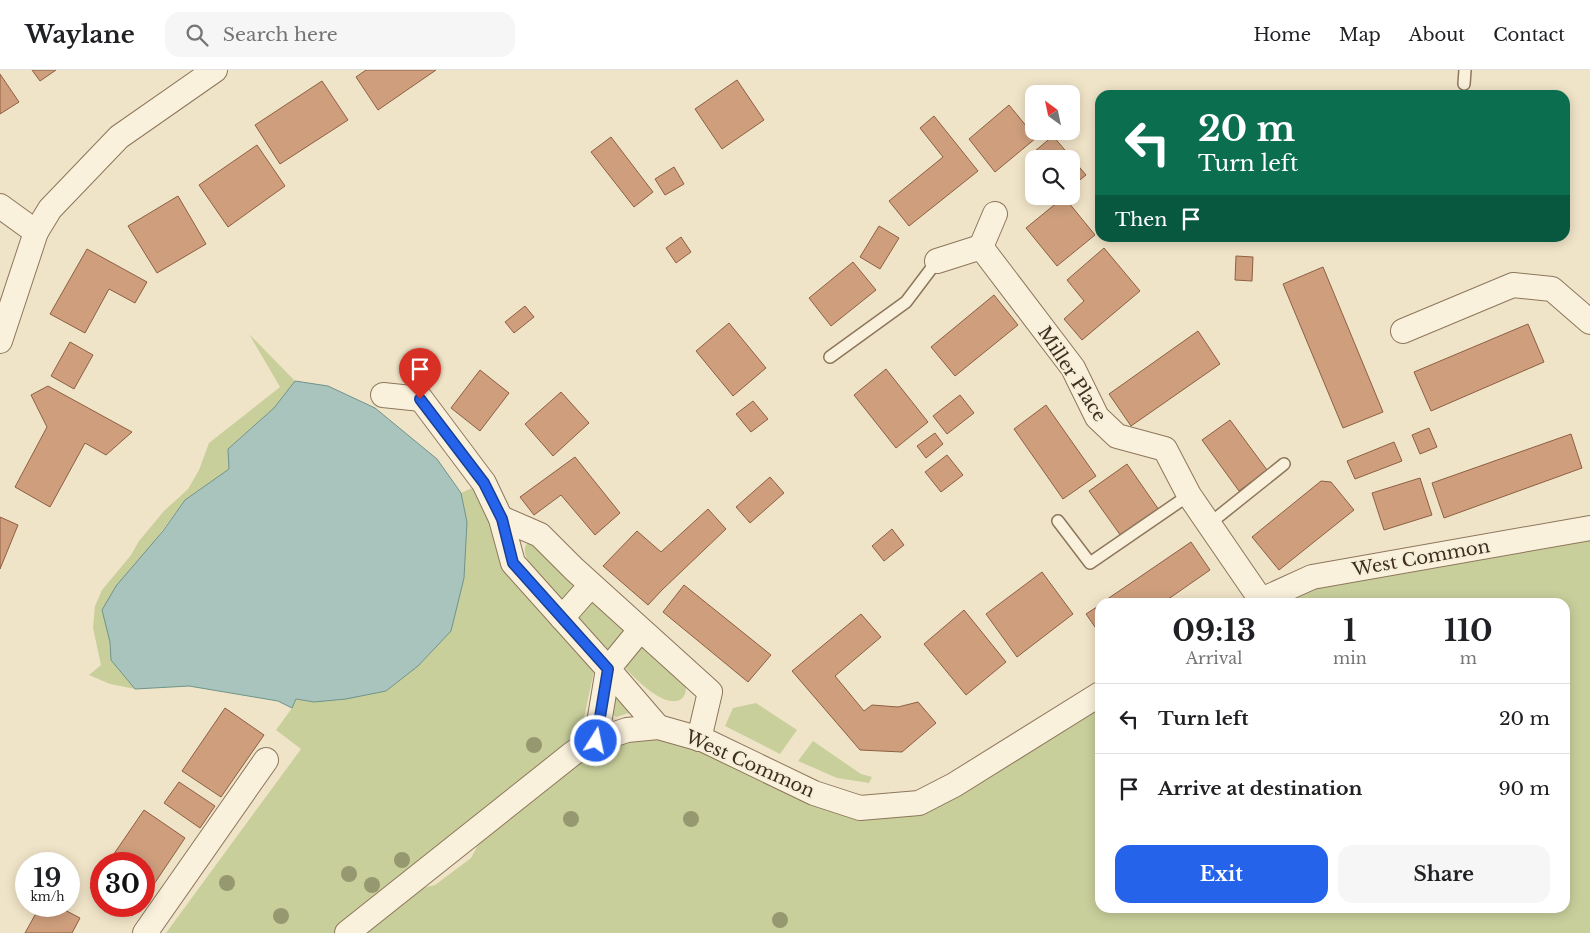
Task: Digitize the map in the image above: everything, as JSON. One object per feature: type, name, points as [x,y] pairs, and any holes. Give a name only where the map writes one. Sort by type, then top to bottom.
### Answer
[{"type":"street","points":[[0,341],[36,232],[50,209],[119,137],[215,70]]},
{"type":"street","points":[[0,206],[36,232]]},
{"type":"street","points":[[937,260],[981,247],[995,214]]},
{"type":"street","name":"Miller Place","points":[[981,247],[1073,368],[1098,417],[1117,436],[1166,449],[1189,494],[1257,598]]},
{"type":"street","points":[[1403,331],[1513,285],[1552,289],[1590,322]]},
{"type":"street","points":[[383,395],[420,399],[484,483],[501,518],[513,563],[658,727]]},
{"type":"street","points":[[501,518],[540,535],[591,586],[710,692],[699,738]]},
{"type":"street","name":"West Common","points":[[1266,598],[1312,577],[1590,528]]},
{"type":"street","points":[[562,618],[591,586]]},
{"type":"street","points":[[596,741],[608,669],[640,630]]},
{"type":"street","name":"West Common","points":[[347,933],[572,754],[588,744],[627,730],[658,727],[699,738],[814,793],[860,808],[919,803],[954,785],[1095,697]]},
{"type":"street","points":[[145,933],[266,760]]},
{"type":"lane","points":[[1464,84],[1465,70]]},
{"type":"lane","points":[[830,357],[906,302],[937,260]]},
{"type":"lane","points":[[1209,524],[1284,464]]},
{"type":"lane","points":[[1058,521],[1090,563],[1189,494]]},
{"type":"green space","points":[[249,334],[295,381],[274,408],[228,449],[229,469],[185,500],[103,610],[110,642],[111,660],[135,689],[110,684],[89,675],[101,665],[93,628],[95,606],[102,590],[164,511],[188,489],[199,470],[209,443],[280,387]]},
{"type":"green space","points":[[472,488],[492,523],[594,671],[580,736],[335,933],[166,933],[301,749],[276,730],[292,708],[295,699],[314,702],[386,691],[418,666],[451,631],[467,522],[461,493]]},
{"type":"green space","points":[[1590,537],[1590,933],[361,933],[410,891],[435,885],[471,858],[486,830],[588,758],[615,745],[638,740],[657,739],[700,746],[880,817],[1095,705],[1095,913],[1570,913],[1570,598],[1291,598],[1308,590],[1351,578]]},
{"type":"green space","points":[[530,541],[583,584],[563,608],[539,579],[528,561],[525,547]]},
{"type":"green space","points":[[591,599],[628,629],[608,654],[579,626],[575,611]]},
{"type":"green space","points":[[645,644],[686,686],[685,694],[680,700],[666,700],[651,692],[627,670],[625,666],[627,655]]},
{"type":"green space","points":[[614,693],[632,712],[616,717],[611,713]]},
{"type":"green space","points":[[756,703],[797,730],[780,754],[725,726],[733,708]]},
{"type":"green space","points":[[813,741],[861,774],[872,777],[869,783],[837,778],[798,761]]},
{"type":"water","points":[[295,381],[328,386],[375,408],[437,459],[461,493],[467,522],[464,578],[451,631],[418,666],[386,691],[346,699],[314,702],[296,699],[292,708],[278,701],[189,686],[135,689],[111,660],[110,642],[102,610],[116,586],[163,531],[185,500],[229,469],[228,449],[274,408]]},
{"type":"building","points":[[32,70],[56,70],[40,81]]},
{"type":"building","points":[[366,70],[436,70],[378,110],[356,77]]},
{"type":"building","points":[[0,74],[19,102],[0,114]]},
{"type":"building","points":[[737,80],[764,120],[722,149],[695,109]]},
{"type":"building","points":[[322,81],[348,120],[280,164],[255,125]]},
{"type":"building","points":[[1009,105],[1025,125],[1025,140],[1034,140],[995,172],[969,139]]},
{"type":"building","points":[[934,116],[978,171],[909,226],[889,201],[943,157],[920,128]]},
{"type":"building","points":[[611,137],[653,192],[634,207],[591,152]]},
{"type":"building","points":[[1048,140],[1056,140],[1065,150],[1036,150]]},
{"type":"building","points":[[257,145],[285,186],[228,227],[199,185]]},
{"type":"building","points":[[674,167],[684,184],[665,195],[655,179]]},
{"type":"building","points":[[1080,168],[1086,175],[1080,180]]},
{"type":"building","points":[[178,196],[206,244],[157,273],[128,226]]},
{"type":"building","points":[[1054,205],[1071,205],[1095,235],[1057,266],[1026,228]]},
{"type":"building","points":[[879,226],[899,238],[880,269],[860,257]]},
{"type":"building","points":[[681,237],[691,252],[676,263],[666,248]]},
{"type":"building","points":[[1104,248],[1140,291],[1082,340],[1064,319],[1084,301],[1067,280]]},
{"type":"building","points":[[87,249],[147,282],[135,303],[109,289],[85,333],[50,314]]},
{"type":"building","points":[[1236,256],[1253,257],[1252,281],[1235,280]]},
{"type":"building","points":[[853,262],[876,290],[831,326],[809,298]]},
{"type":"building","points":[[1323,267],[1383,412],[1343,428],[1283,284]]},
{"type":"building","points":[[994,295],[1018,325],[955,376],[931,347]]},
{"type":"building","points":[[525,306],[534,317],[514,333],[505,322]]},
{"type":"building","points":[[729,323],[766,368],[733,396],[696,351]]},
{"type":"building","points":[[1528,324],[1544,362],[1431,411],[1414,372]]},
{"type":"building","points":[[1198,331],[1220,364],[1131,426],[1109,394]]},
{"type":"building","points":[[70,342],[93,355],[74,389],[51,376]]},
{"type":"building","points":[[886,369],[928,422],[896,448],[854,395]]},
{"type":"building","points":[[480,370],[509,393],[480,431],[451,408]]},
{"type":"building","points":[[48,386],[132,432],[106,455],[85,443],[50,507],[15,487],[47,427],[31,395]]},
{"type":"building","points":[[561,392],[589,423],[553,456],[525,424]]},
{"type":"building","points":[[960,395],[974,413],[947,434],[933,416]]},
{"type":"building","points":[[753,401],[768,419],[751,432],[736,414]]},
{"type":"building","points":[[1046,405],[1096,476],[1063,499],[1014,429]]},
{"type":"building","points":[[1230,420],[1267,470],[1239,491],[1202,440]]},
{"type":"building","points":[[1429,428],[1437,447],[1420,454],[1412,435]]},
{"type":"building","points":[[935,433],[943,444],[926,458],[917,446]]},
{"type":"building","points":[[1571,434],[1582,468],[1444,518],[1432,483]]},
{"type":"building","points":[[1394,442],[1402,461],[1355,479],[1347,461]]},
{"type":"building","points":[[947,455],[963,475],[941,492],[925,472]]},
{"type":"building","points":[[575,457],[620,513],[595,535],[561,495],[534,515],[520,497]]},
{"type":"building","points":[[1127,464],[1159,510],[1121,536],[1089,491]]},
{"type":"building","points":[[770,477],[784,493],[750,523],[736,507]]},
{"type":"building","points":[[1420,478],[1432,515],[1384,530],[1372,493]]},
{"type":"building","points":[[1321,481],[1331,482],[1354,510],[1279,570],[1252,537]]},
{"type":"building","points":[[708,509],[726,529],[648,605],[603,566],[637,531],[661,552]]},
{"type":"building","points":[[0,517],[18,525],[0,569]]},
{"type":"building","points":[[892,529],[904,545],[884,561],[872,546]]},
{"type":"building","points":[[1191,542],[1210,570],[1170,598],[1109,598]]},
{"type":"building","points":[[1042,572],[1073,614],[1017,657],[986,614]]},
{"type":"building","points":[[684,585],[771,655],[748,682],[663,612]]},
{"type":"building","points":[[1095,608],[1095,627],[1086,614]]},
{"type":"building","points":[[964,610],[1006,662],[966,695],[924,644]]},
{"type":"building","points":[[861,614],[881,637],[835,676],[864,711],[872,705],[898,707],[918,702],[936,723],[902,752],[860,750],[792,671]]},
{"type":"building","points":[[225,708],[264,735],[221,797],[182,771]]},
{"type":"building","points":[[179,782],[215,806],[200,828],[164,803]]},
{"type":"building","points":[[144,810],[185,838],[155,883],[155,852],[115,852]]},
{"type":"building","points":[[34,917],[80,918],[72,933],[25,933]]},
{"type":"route","points":[[420,399],[484,483],[502,519],[513,563],[608,669],[596,741]]}]
